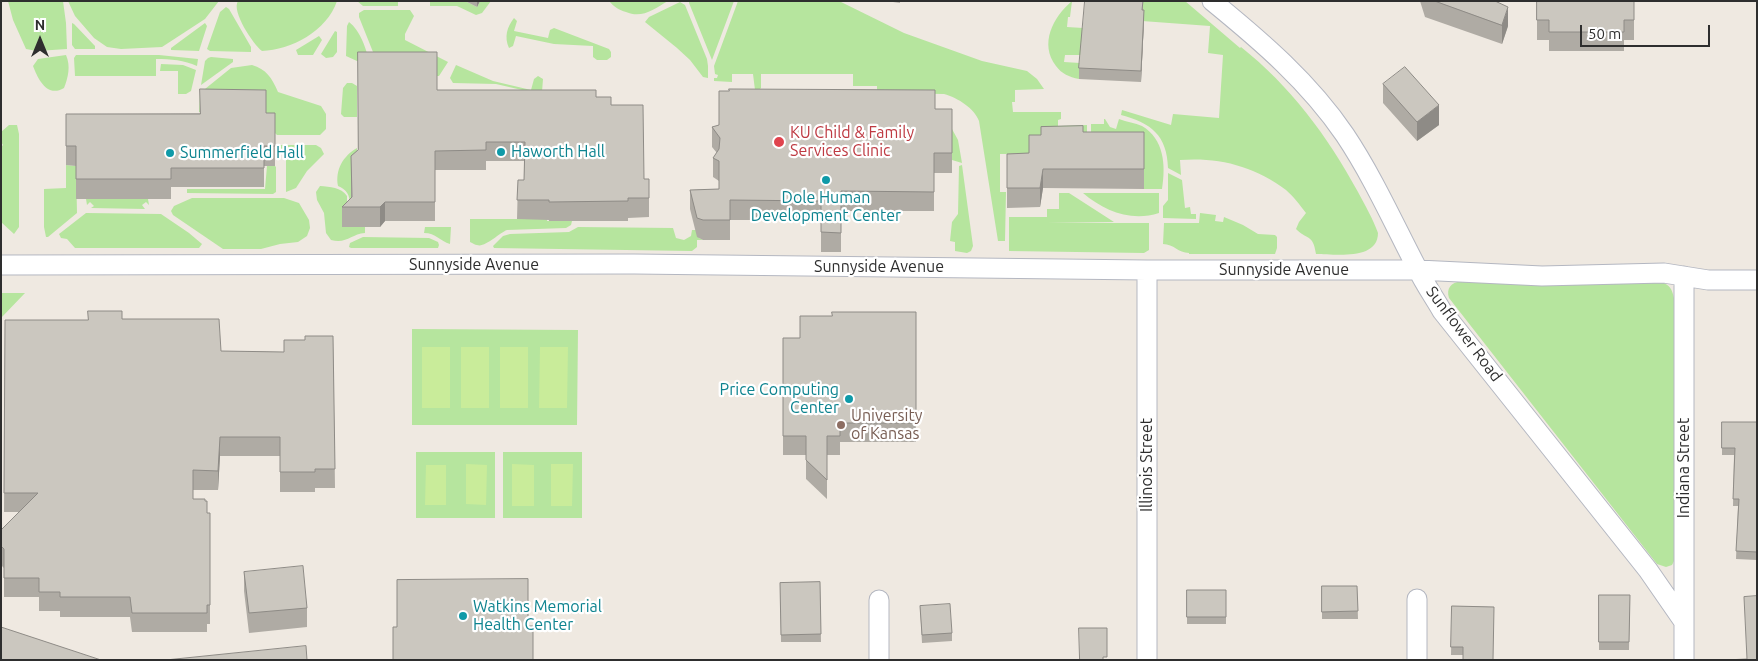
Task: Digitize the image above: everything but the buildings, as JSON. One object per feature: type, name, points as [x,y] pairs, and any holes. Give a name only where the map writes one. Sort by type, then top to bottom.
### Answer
[{"type":"street","name":"Sunflower Road","points":[[1212,1],[1260,40],[1299,77],[1323,106],[1345,135],[1374,184],[1418,270],[1442,311],[1648,570],[1684,622]]},
{"type":"street","name":"Sunnyside Avenue","points":[[1,265],[634,264],[1147,270],[1418,270],[1542,276],[1664,273],[1708,280],[1757,280]]},
{"type":"street","name":"Illinois Street","points":[[1147,270],[1147,660]]},
{"type":"street","name":"Indiana Street","points":[[1684,276],[1684,660]]},
{"type":"street","points":[[1417,599],[1417,660]]},
{"type":"street","points":[[879,600],[879,660]]},
{"type":"green space","points":[[8,1],[63,1],[67,49],[37,51],[26,49],[13,20]]},
{"type":"green space","points":[[68,1],[219,1],[205,19],[162,47],[121,49],[107,47],[94,38],[75,16]]},
{"type":"green space","points":[[238,1],[337,1],[325,21],[307,37],[285,47],[262,51],[253,42],[240,19],[237,6]]},
{"type":"green space","points":[[357,1],[398,1],[398,6],[363,6]]},
{"type":"green space","points":[[430,1],[465,1],[477,7],[480,1],[491,1],[482,13],[476,15],[457,6],[430,6]]},
{"type":"green space","points":[[609,1],[668,1],[643,14],[632,14],[615,7]]},
{"type":"green space","points":[[689,1],[734,1],[712,60],[689,3]]},
{"type":"green space","points":[[738,1],[839,1],[904,33],[982,61],[1027,71],[1037,79],[1044,89],[1015,90],[1015,102],[1012,102],[1013,112],[1061,112],[1058,126],[1087,125],[1087,142],[1041,154],[1000,154],[1000,192],[1006,192],[1005,241],[998,241],[979,121],[969,108],[955,98],[944,94],[877,93],[877,86],[853,86],[853,74],[761,74],[761,88],[755,90],[753,74],[732,74],[732,82],[714,81],[714,78],[717,78],[718,75],[715,74],[714,66]]},
{"type":"green space","points":[[1072,1],[1067,27],[1083,28],[1081,55],[1065,55],[1064,62],[1080,63],[1079,79],[1066,75],[1058,69],[1051,58],[1049,49],[1050,31],[1059,15]]},
{"type":"green space","points":[[1143,1],[1185,1],[1276,78],[1306,113],[1334,151],[1369,212],[1378,233],[1376,242],[1371,248],[1354,254],[1316,254],[1311,240],[1296,229],[1306,213],[1286,190],[1249,169],[1222,162],[1194,159],[1180,160],[1181,175],[1168,168],[1167,157],[1161,139],[1141,122],[1121,115],[1122,110],[1171,125],[1173,114],[1219,118],[1223,55],[1208,53],[1210,26],[1142,21]]},
{"type":"green space","points":[[680,2],[685,5],[707,59],[708,78],[703,77],[690,60],[645,22],[649,17]]},
{"type":"green space","points":[[226,7],[251,47],[251,52],[210,51],[207,49],[220,12]]},
{"type":"green space","points":[[364,10],[410,10],[414,16],[405,34],[405,40],[448,62],[439,76],[437,76],[437,73],[373,52],[359,17],[359,13]]},
{"type":"green space","points":[[514,18],[517,21],[514,31],[548,38],[550,30],[554,28],[609,49],[611,57],[607,60],[597,60],[593,57],[593,46],[554,44],[516,36],[513,46],[509,48],[507,32]]},
{"type":"green space","points":[[349,22],[360,35],[369,62],[357,61],[346,56],[347,26]]},
{"type":"green space","points":[[72,23],[95,46],[95,49],[75,49],[72,45]]},
{"type":"green space","points":[[205,23],[207,26],[199,51],[171,50],[171,48]]},
{"type":"green space","points":[[335,31],[337,32],[337,52],[333,57],[326,58],[321,54]]},
{"type":"green space","points":[[319,36],[322,40],[313,55],[298,55],[296,50]]},
{"type":"green space","points":[[66,55],[68,72],[64,88],[53,91],[48,89],[44,86],[33,66],[38,59]]},
{"type":"green space","points":[[76,55],[159,55],[198,59],[197,66],[177,60],[156,59],[156,76],[75,76],[74,58]]},
{"type":"green space","points":[[211,57],[233,59],[233,62],[201,85],[205,61]]},
{"type":"green space","points":[[161,64],[183,65],[196,70],[191,91],[186,94],[178,94],[178,71],[160,71]]},
{"type":"green space","points":[[252,65],[268,75],[278,92],[321,106],[326,114],[326,129],[320,135],[277,135],[274,132],[200,109],[199,112],[200,93],[231,68]]},
{"type":"green space","points":[[456,65],[493,81],[531,90],[534,79],[538,76],[543,79],[542,92],[535,93],[496,84],[453,83],[450,78]]},
{"type":"green space","points":[[347,83],[357,86],[357,117],[344,117],[341,114],[343,88]]},
{"type":"green space","points":[[1104,119],[1110,127],[1116,129],[1119,119],[1142,126],[1155,138],[1162,153],[1164,171],[1162,189],[1144,189],[1144,151],[1091,142],[1091,124],[1104,124]]},
{"type":"green space","points":[[9,125],[17,125],[19,134],[19,227],[14,234],[1,222],[1,147],[3,145],[1,142],[1,132]]},
{"type":"green space","points":[[952,129],[958,140],[962,163],[952,160]]},
{"type":"green space","points":[[279,145],[316,145],[321,148],[324,154],[307,171],[296,188],[286,192],[286,154],[279,154]]},
{"type":"green space","points":[[357,148],[357,169],[351,175],[352,216],[349,219],[349,196],[338,186],[337,180],[339,169],[344,159]]},
{"type":"green space","points":[[66,165],[76,166],[77,213],[46,237],[44,227],[44,189],[66,188]]},
{"type":"green space","points":[[962,165],[973,246],[971,251],[967,253],[955,251],[955,242],[950,241],[952,222],[958,214],[959,166]]},
{"type":"green space","points":[[267,166],[276,167],[276,192],[273,194],[187,193],[187,189],[265,189]]},
{"type":"green space","points":[[1168,173],[1182,180],[1185,208],[1190,207],[1191,214],[1196,214],[1196,219],[1163,218],[1163,206],[1168,200]]},
{"type":"green space","points":[[320,186],[335,188],[345,193],[347,196],[347,226],[365,227],[365,233],[341,241],[331,240],[326,233],[324,213],[317,200],[316,192]]},
{"type":"green space","points":[[1059,193],[1069,193],[1114,222],[1047,223],[1149,223],[1149,250],[1144,253],[1009,251],[1009,217],[1047,217],[1047,209],[1059,209]]},
{"type":"green space","points":[[1083,193],[1159,193],[1159,213],[1138,216],[1118,213],[1100,205]]},
{"type":"green space","points":[[192,198],[284,198],[299,203],[309,220],[310,228],[307,236],[298,242],[261,249],[223,249],[173,215],[171,211],[174,206]]},
{"type":"green space","points":[[86,199],[148,199],[149,205],[146,202],[142,205],[145,209],[91,208],[94,206],[90,202],[87,205]]},
{"type":"green space","points":[[86,213],[161,214],[202,244],[199,248],[75,248],[67,239],[61,238],[59,234]]},
{"type":"green space","points":[[1200,213],[1216,215],[1215,221],[1223,222],[1224,217],[1258,234],[1275,235],[1277,237],[1277,248],[1275,254],[1189,254],[1170,245],[1163,244],[1164,223],[1199,223]]},
{"type":"green space","points":[[470,219],[547,219],[547,221],[572,221],[571,225],[566,228],[507,230],[484,244],[475,245],[470,242]]},
{"type":"green space","points":[[425,227],[451,227],[450,244],[432,234],[424,233]]},
{"type":"green space","points":[[578,227],[673,228],[676,238],[684,240],[691,236],[692,230],[697,230],[699,238],[703,240],[697,240],[697,247],[692,251],[494,248],[493,246],[503,236],[510,234],[569,232]]},
{"type":"green space","points":[[363,237],[429,238],[438,242],[439,245],[438,248],[349,247],[350,243]]},
{"type":"green space","points":[[1461,281],[1661,282],[1667,284],[1670,288],[1674,298],[1675,559],[1672,565],[1666,567],[1657,564],[1449,298],[1448,291],[1450,286]]},
{"type":"green space","points":[[1,293],[25,293],[1,318]]},
{"type":"green space","points":[[412,329],[578,330],[577,425],[412,425]]},
{"type":"green space","points":[[422,347],[450,347],[450,408],[422,408]]},
{"type":"green space","points":[[461,347],[489,347],[489,408],[461,408]]},
{"type":"green space","points":[[500,347],[528,347],[528,408],[500,408]]},
{"type":"green space","points":[[540,347],[568,347],[567,408],[539,408]]},
{"type":"green space","points":[[416,452],[495,452],[495,518],[416,518]]},
{"type":"green space","points":[[503,452],[582,452],[582,518],[503,518]]},
{"type":"green space","points":[[466,464],[487,465],[486,505],[466,504]]},
{"type":"green space","points":[[512,464],[534,465],[534,506],[512,506]]},
{"type":"green space","points":[[551,464],[573,464],[572,506],[551,506]]},
{"type":"green space","points":[[426,465],[446,465],[446,505],[425,505]]},
{"type":"place","name":"KU Child & Family Services Clinic","points":[[779,142]]},
{"type":"place","name":"Haworth Hall","points":[[501,152]]},
{"type":"place","name":"Summerfield Hall","points":[[170,153]]},
{"type":"place","name":"Dole Human Development Center","points":[[826,180]]},
{"type":"place","name":"Price Computing Center","points":[[849,399]]},
{"type":"place","name":"University of Kansas","points":[[841,425]]},
{"type":"place","name":"Watkins Memorial Health Center","points":[[463,616]]}]
